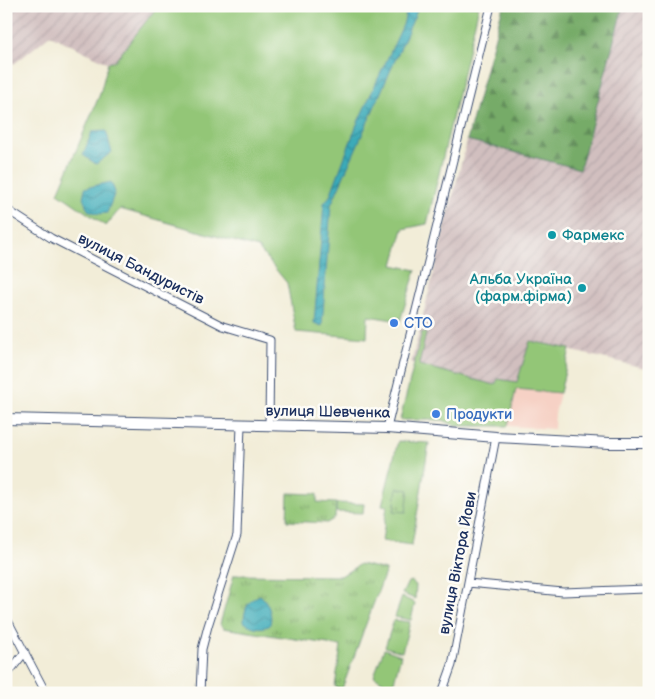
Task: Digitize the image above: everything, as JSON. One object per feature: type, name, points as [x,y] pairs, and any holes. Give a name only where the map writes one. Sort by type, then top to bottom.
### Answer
[{"type":"main road","name":"вулиця Шевченка","points":[[6,418],[387,428],[496,437],[609,443],[649,443]]},
{"type":"street","points":[[387,428],[491,6]]},
{"type":"street","name":"вулиця Бандуристів","points":[[6,210],[51,238],[223,326],[270,340],[269,426]]},
{"type":"street","points":[[200,693],[202,649],[237,535],[241,425]]},
{"type":"street","name":"вулиця Віктора Йови","points":[[442,693],[452,665],[496,437]]},
{"type":"street","points":[[468,583],[563,592],[646,589]]},
{"type":"street","points":[[6,617],[46,693]]},
{"type":"street","points":[[6,676],[25,652]]},
{"type":"shaded area","points":[[6,6],[158,6],[115,61],[108,63],[50,35],[14,64],[6,58]]},
{"type":"shaded area","points":[[623,6],[649,6],[649,369],[530,341],[517,382],[498,379],[495,385],[411,363],[467,140],[580,168]]},
{"type":"shaded area","points":[[516,388],[560,393],[554,429],[508,426]]},
{"type":"green space","points":[[158,6],[479,6],[427,224],[403,229],[393,265],[416,270],[400,321],[368,316],[367,338],[296,332],[287,283],[258,248],[120,209],[106,226],[58,193],[100,94],[108,63],[115,61]]},
{"type":"green space","points":[[503,6],[623,6],[580,169],[467,140]]},
{"type":"green space","points":[[422,332],[426,333],[419,365],[495,385],[498,379],[517,382],[530,341],[570,349],[560,393],[516,389],[508,426],[456,426],[443,420],[400,420]]},
{"type":"green space","points":[[398,441],[429,443],[412,545],[382,541],[387,506],[382,505]]},
{"type":"green space","points":[[397,488],[409,490],[406,512],[394,511]]},
{"type":"green space","points":[[288,493],[317,494],[317,502],[336,503],[335,518],[327,523],[287,521]]},
{"type":"green space","points":[[336,503],[364,504],[363,513],[336,512]]},
{"type":"green space","points":[[360,564],[386,570],[342,689],[335,687],[341,646],[223,628],[220,624],[234,575],[341,576]]},
{"type":"green space","points":[[411,581],[416,585],[415,599],[402,594],[408,582]]},
{"type":"green space","points":[[402,597],[415,603],[411,620],[395,617]]},
{"type":"green space","points":[[394,620],[410,622],[402,652],[385,647]]},
{"type":"green space","points":[[384,649],[401,655],[394,682],[388,685],[374,676]]},
{"type":"water","points":[[408,6],[419,6],[331,205],[322,326],[314,323],[324,203],[330,196],[357,124],[403,25]]},
{"type":"water","points":[[106,131],[112,152],[96,164],[83,155],[92,132]]},
{"type":"water","points":[[111,182],[115,192],[107,213],[98,214],[88,210],[83,198],[85,188]]},
{"type":"water","points":[[260,595],[268,605],[271,618],[269,626],[259,628],[244,622],[248,606],[252,600]]},
{"type":"place","name":"Фармекс","points":[[552,235]]},
{"type":"place","name":"Альба Україна (фарм.фірма)","points":[[582,288]]},
{"type":"place","name":"СТО","points":[[394,323]]},
{"type":"place","name":"Продукти","points":[[436,414]]}]
